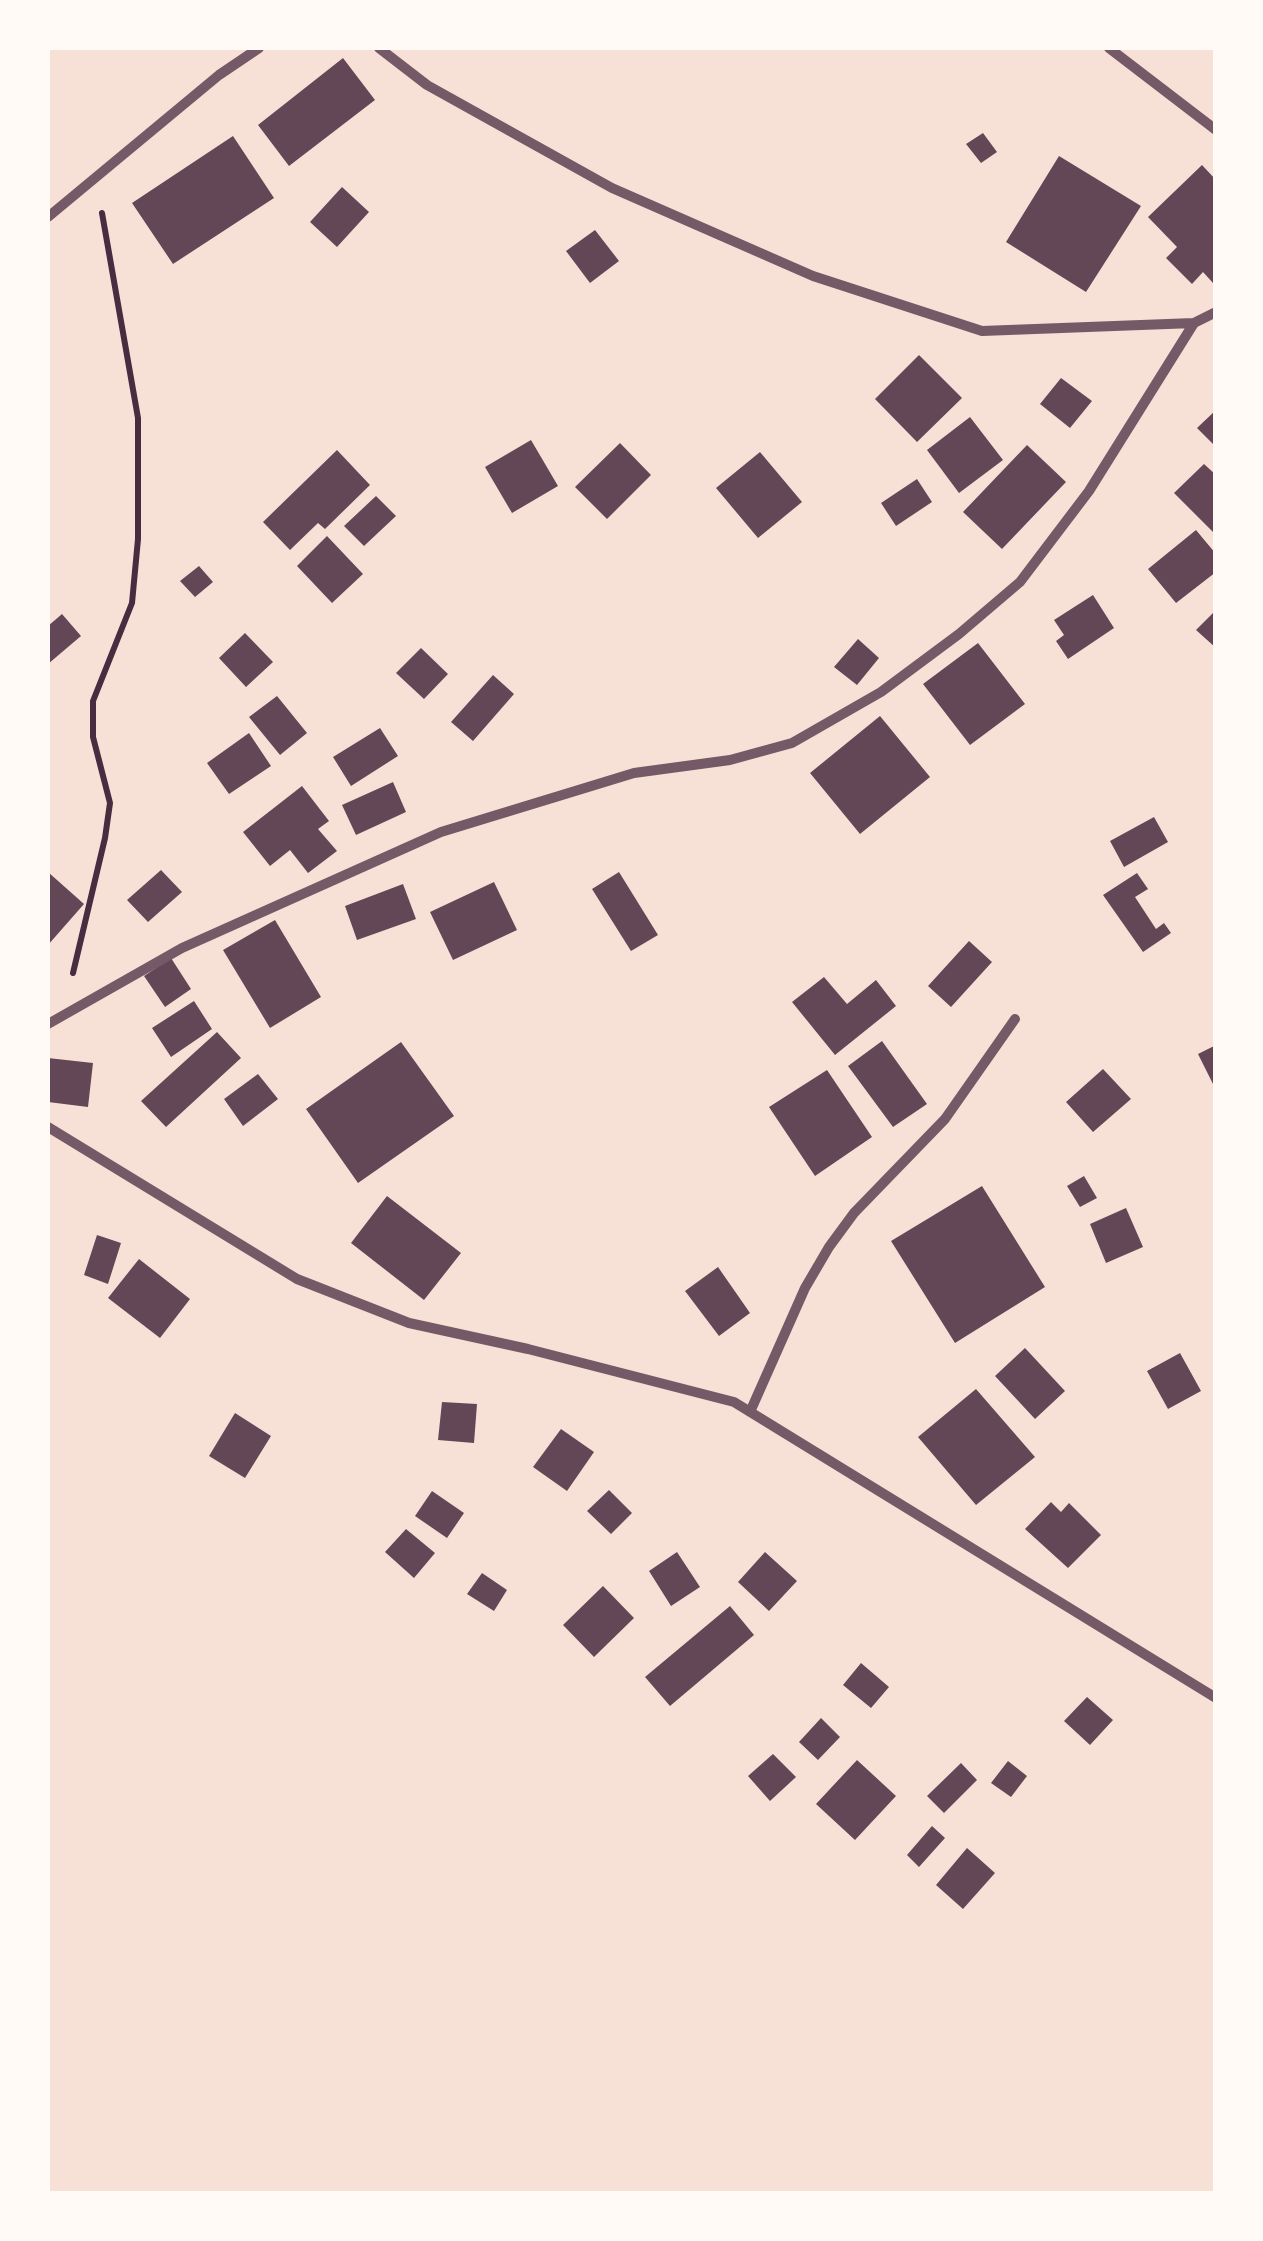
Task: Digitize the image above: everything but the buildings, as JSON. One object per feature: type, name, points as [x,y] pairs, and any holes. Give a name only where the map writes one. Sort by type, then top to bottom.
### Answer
[{"type":"street","points":[[48,218],[218,75],[259,48]]},
{"type":"street","points":[[378,48],[427,85],[612,188],[813,276],[982,331],[1194,323],[1216,312]]},
{"type":"street","points":[[1108,48],[1216,130]]},
{"type":"street","points":[[48,1024],[182,948],[441,832],[634,772],[730,760],[792,742],[881,692],[1020,582],[1089,491],[1194,323]]},
{"type":"street","points":[[750,1412],[805,1288],[830,1247],[854,1213],[945,1119],[1014,1020]]},
{"type":"street","points":[[48,1127],[296,1279],[409,1322],[734,1402],[1214,1694]]},
{"type":"path","points":[[63,1013],[102,853],[110,803],[93,737],[93,701],[132,603],[138,539],[138,418],[96,179]]}]
